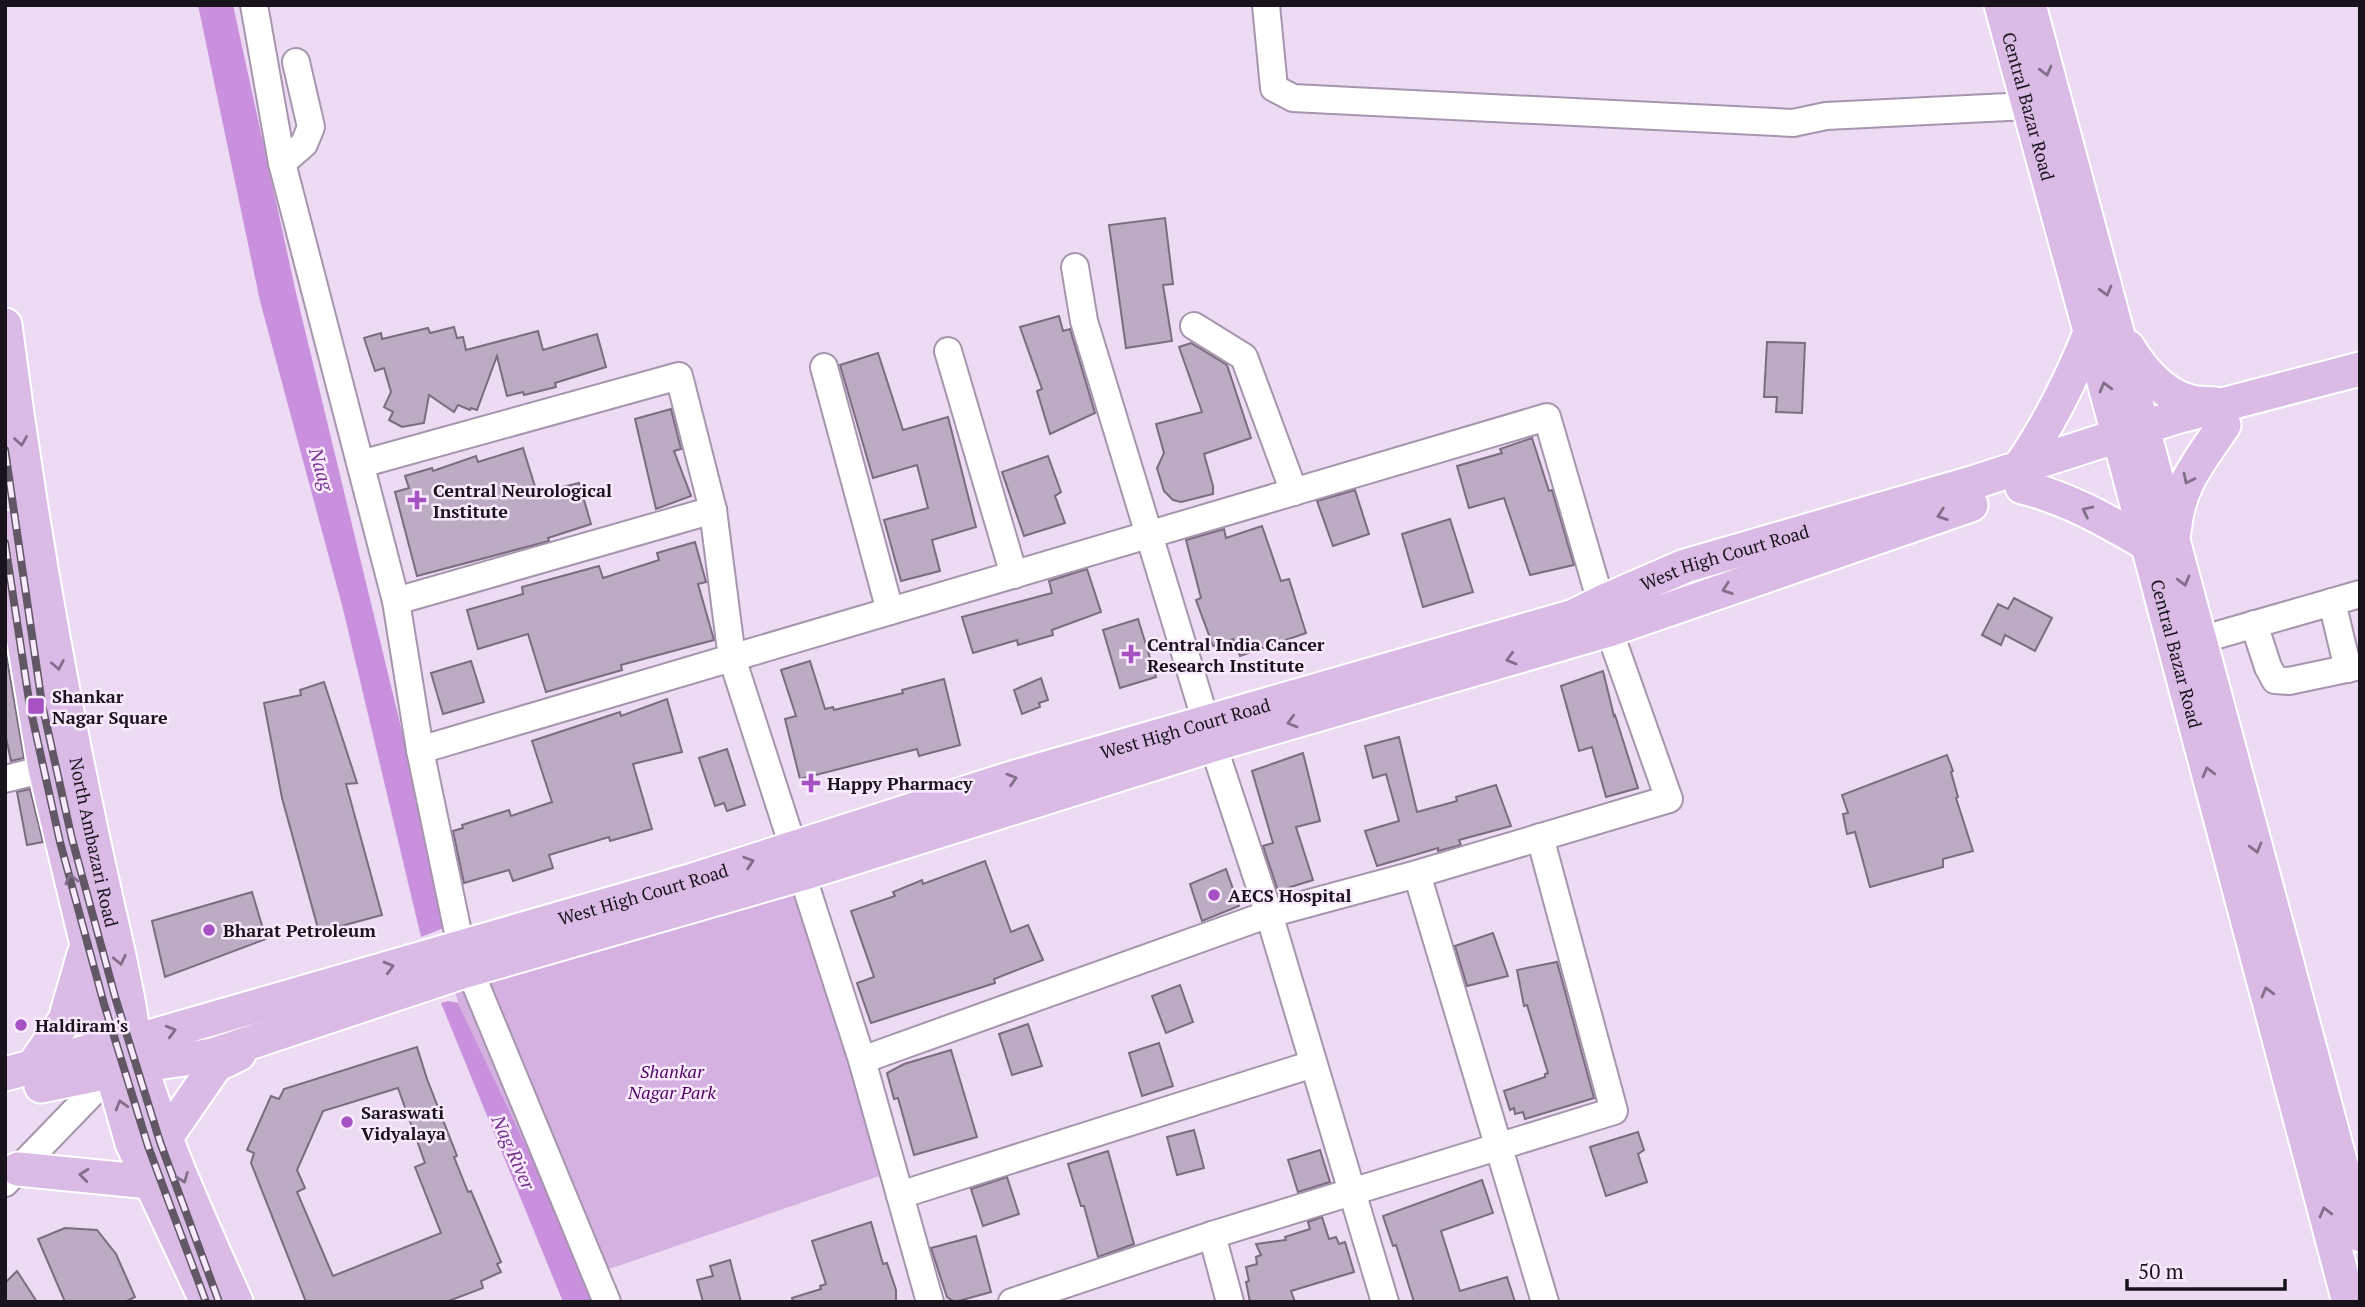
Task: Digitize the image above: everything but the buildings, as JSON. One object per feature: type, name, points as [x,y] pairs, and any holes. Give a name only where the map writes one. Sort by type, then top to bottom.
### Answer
[{"type":"main road","name":"Central Bazar Road","points":[[2001,5],[2028,106],[2103,330]]},
{"type":"main road","name":"Central Bazar Road","points":[[2028,5],[2103,330],[2160,542],[2349,1302]]},
{"type":"main road","name":"North Ambazari Road","points":[[5,325],[47,605],[83,794],[121,963],[112,1058],[167,1136],[202,1226],[236,1302]]},
{"type":"main road","points":[[2103,330],[2170,393],[2223,415],[2184,487],[2176,517],[2160,542],[2047,493],[2021,478],[2058,404],[2103,330]]},
{"type":"main road","name":"West High Court Road","points":[[5,1094],[112,1058],[465,959],[797,861],[1606,616],[2133,440],[2223,415],[2360,369]]},
{"type":"main road","name":"West High Court Road","points":[[2223,415],[2360,392]]},
{"type":"main road","name":"North Ambazari Road","points":[[5,527],[45,769],[87,945],[98,1025],[112,1058],[129,1134],[207,1302]]},
{"type":"main road","name":"Central Bazar Road","points":[[2160,542],[2200,640],[2360,1235]]},
{"type":"main road","points":[[19,1070],[65,1020],[87,945]]},
{"type":"main road","name":"West High Court Road","points":[[19,1070],[112,1058],[213,1055],[266,1039],[465,959]]},
{"type":"main road","points":[[167,1136],[216,1065],[266,1039]]},
{"type":"main road","points":[[12,1176],[150,1182]]},
{"type":"street","points":[[254,5],[282,163],[396,601],[420,750],[465,959],[607,1302]]},
{"type":"street","points":[[1266,5],[1274,88],[1293,98],[1793,123],[1826,116],[2028,106]]},
{"type":"street","points":[[282,163],[303,144],[311,127],[296,62]]},
{"type":"street","points":[[1075,267],[1084,321],[1210,734],[1269,914],[1385,1302]]},
{"type":"street","points":[[1194,326],[1244,357],[1294,492]]},
{"type":"street","points":[[948,351],[1014,575]]},
{"type":"street","points":[[824,367],[890,611]]},
{"type":"street","points":[[361,464],[679,376],[713,510],[732,658],[862,1060],[930,1302]]},
{"type":"street","points":[[420,750],[1547,417],[1606,616],[1670,799],[1417,874],[1269,914],[862,1060]]},
{"type":"street","points":[[396,601],[713,510]]},
{"type":"street","points":[[2200,640],[2360,594]]},
{"type":"street","points":[[2254,624],[2275,680],[2289,681],[2354,667],[2332,602]]},
{"type":"street","points":[[5,779],[45,769]]},
{"type":"street","points":[[1012,1302],[1212,1235],[1614,1111],[1540,837]]},
{"type":"street","points":[[1417,874],[1545,1302]]},
{"type":"street","points":[[12,1176],[94,1091],[112,1058]]},
{"type":"street","points":[[900,1195],[1313,1064]]},
{"type":"street","points":[[1212,1235],[1230,1302]]},
{"type":"green space","name":"Shankar Nagar Park","points":[[800,880],[885,1174],[612,1268],[587,1274],[458,1003],[453,983]]},
{"type":"water","name":"Naag","points":[[198,5],[233,5],[296,293],[449,926],[421,937],[343,609],[260,301]]},
{"type":"water","name":"Nag River","points":[[441,1003],[458,1003],[598,1302],[563,1302]]},
{"type":"railway","points":[[5,450],[42,704],[72,839],[116,1000],[160,1142],[219,1302]]},
{"type":"railway","points":[[5,543],[30,707],[60,842],[104,1004],[148,1146],[206,1302]]},
{"type":"place","name":"Central Neurological Institute","points":[[417,500]]},
{"type":"place","name":"Central India Cancer Research Institute","points":[[1131,654]]},
{"type":"place","name":"Shankar Nagar Square","points":[[36,706]]},
{"type":"place","name":"Happy Pharmacy","points":[[811,783]]},
{"type":"place","name":"AECS Hospital","points":[[1214,895]]},
{"type":"place","name":"Bharat Petroleum","points":[[209,930]]},
{"type":"place","name":"Haldiram's","points":[[21,1025]]},
{"type":"place","name":"Saraswati Vidyalaya","points":[[347,1122]]}]
